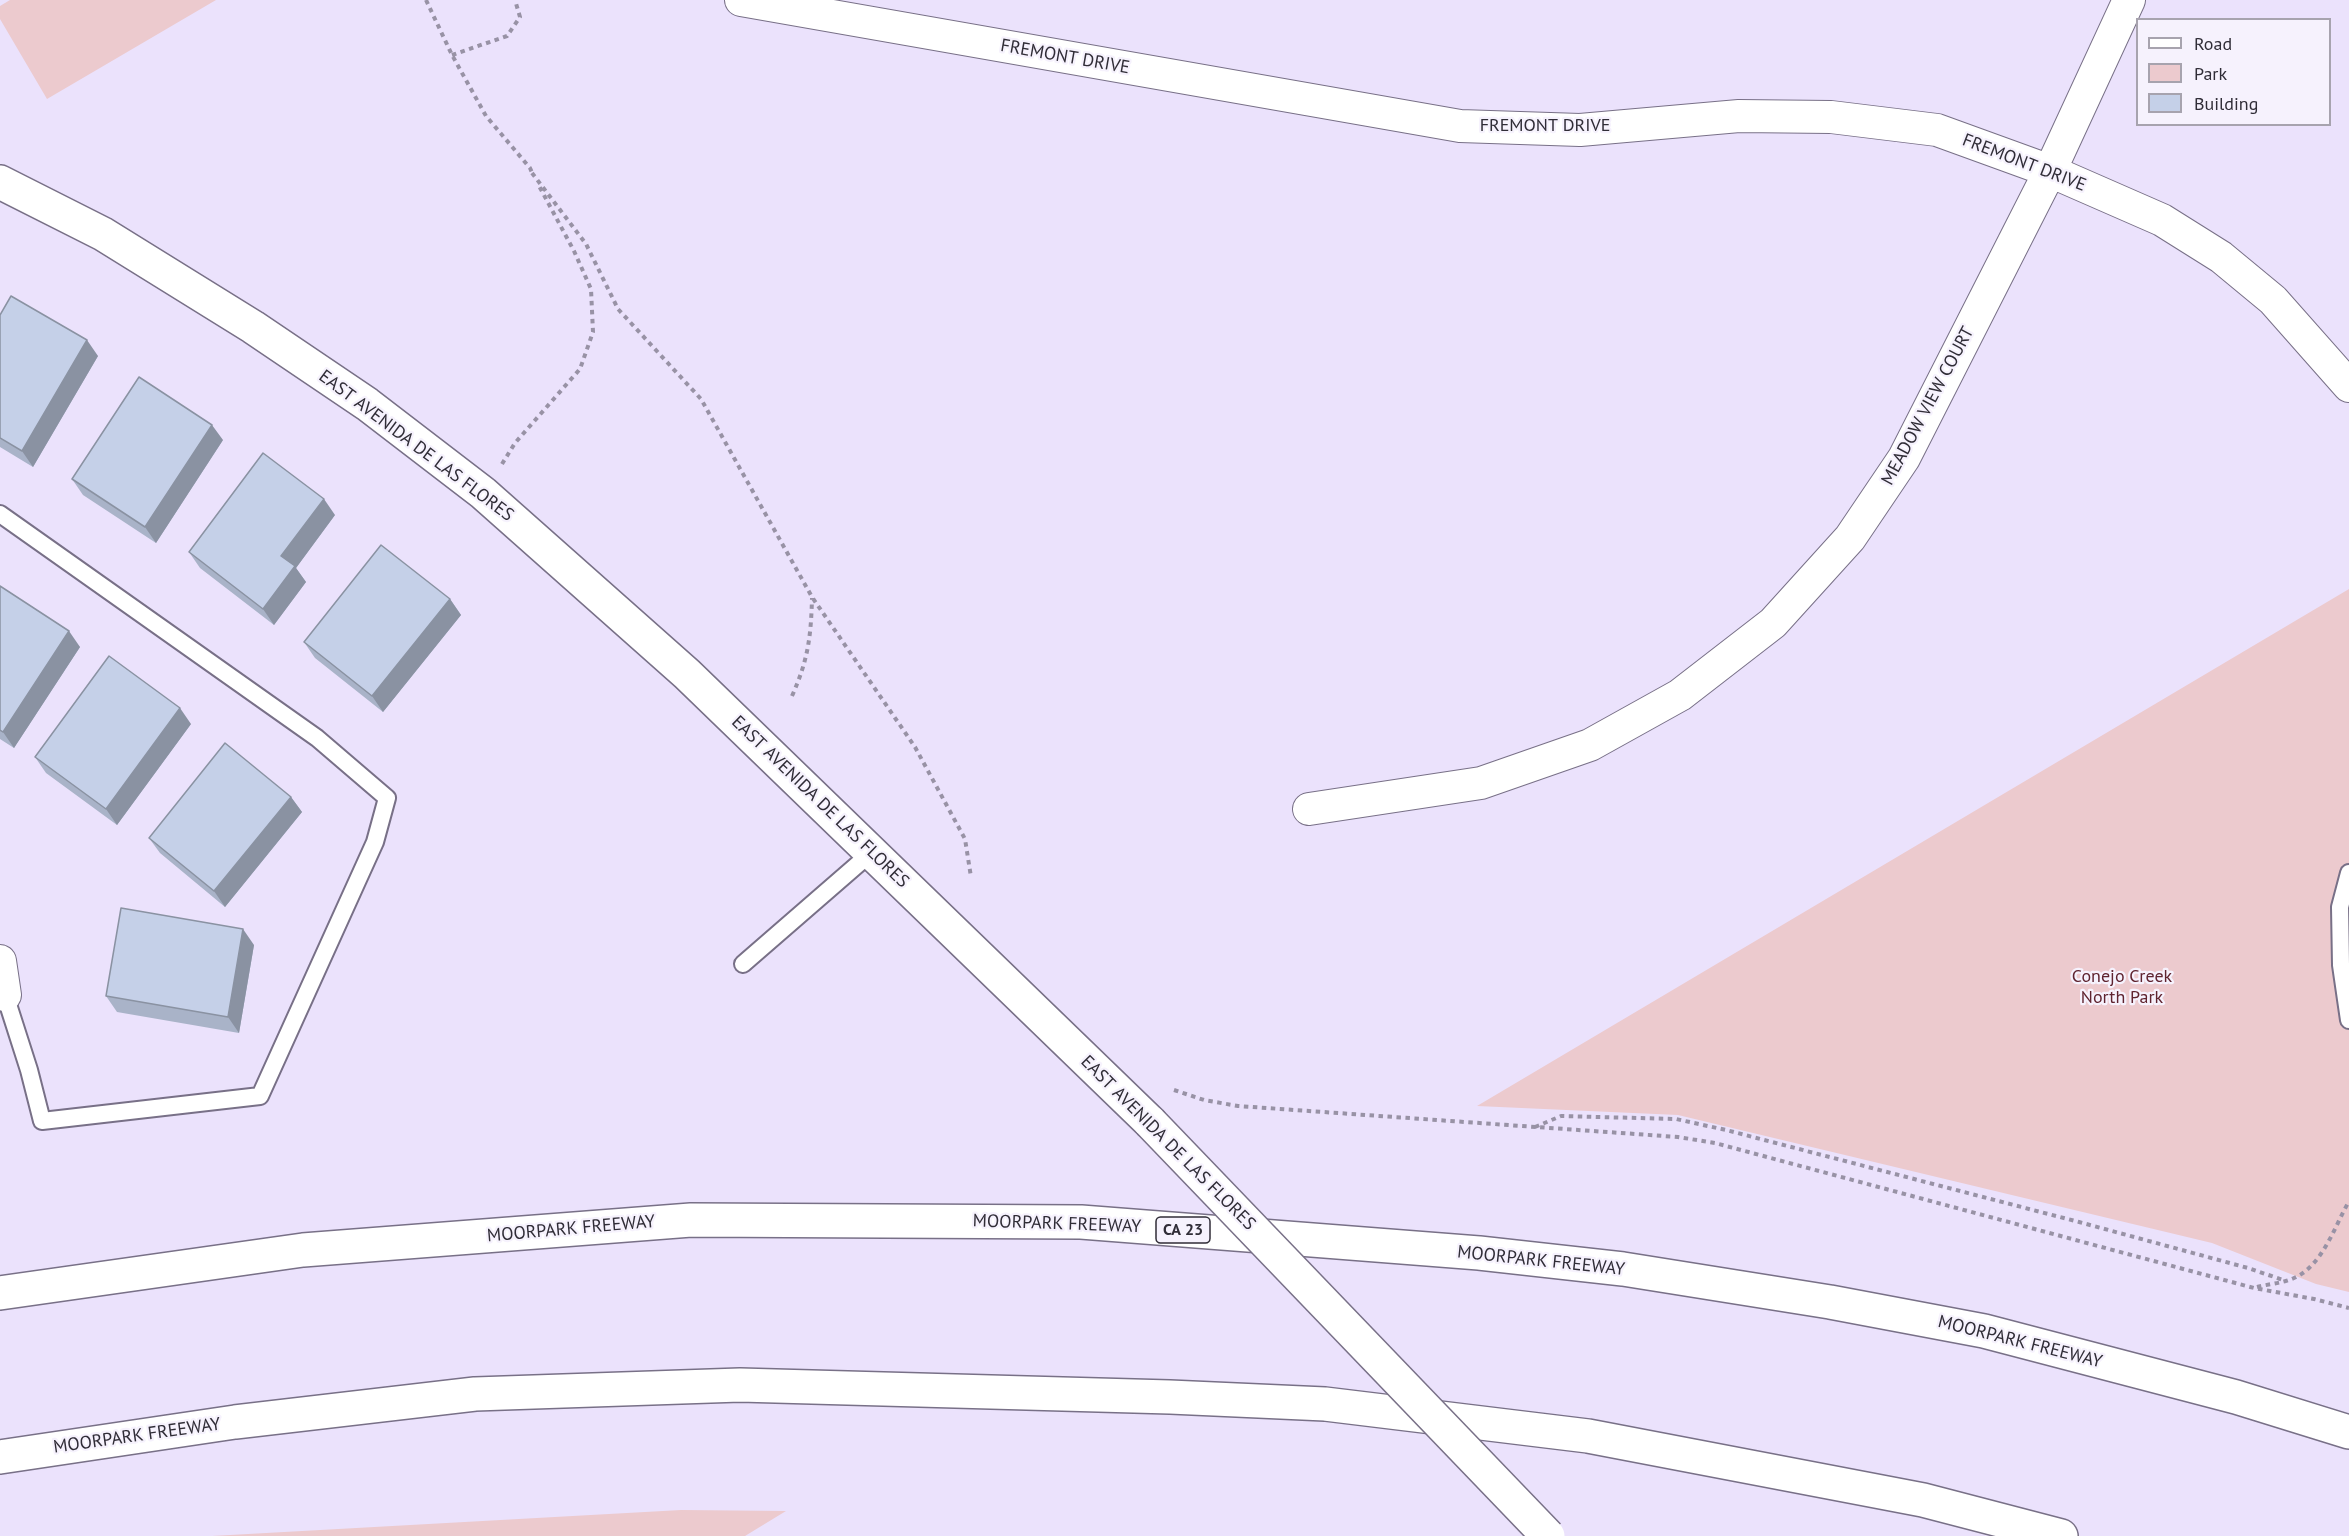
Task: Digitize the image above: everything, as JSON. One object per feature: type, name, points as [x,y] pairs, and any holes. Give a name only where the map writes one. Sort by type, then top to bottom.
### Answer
[{"type":"main road","name":"EAST AVENIDA DE LAS FLORES","points":[[0,182],[102,234],[253,327],[367,404],[483,493],[687,674],[1150,1122],[1548,1536]]},
{"type":"main road","name":"MOORPARK FREEWAY","points":[[0,1293],[303,1250],[691,1220],[1082,1222],[1479,1253],[1623,1269],[1830,1302],[1984,1331],[2236,1397],[2349,1432]]},
{"type":"main road","name":"MOORPARK FREEWAY","points":[[0,1457],[235,1422],[475,1394],[740,1385],[1170,1396],[1325,1404],[1588,1436],[1923,1500],[2061,1536]]},
{"type":"street","name":"FREMONT DRIVE","points":[[741,0],[1460,126],[1580,130],[1739,116],[1831,117],[1937,130],[2050,171],[2163,220],[2221,257],[2274,300],[2349,386]]},
{"type":"street","name":"MEADOW VIEW COURT","points":[[1309,809],[1481,783],[1590,746],[1680,695],[1773,623],[1850,538],[1904,458],[2050,171],[2129,0]]},
{"type":"street","points":[[0,961],[4,995]]},
{"type":"lane","points":[[0,514],[317,738],[387,798],[375,842],[260,1096],[42,1121],[29,1070],[4,995]]},
{"type":"lane","points":[[743,964],[872,852]]},
{"type":"lane","points":[[2349,873],[2340,907],[2341,965],[2349,1020]]},
{"type":"path","points":[[426,0],[452,55],[486,116],[586,244],[618,309],[701,399],[812,597],[915,747],[965,839],[971,877]]},
{"type":"path","points":[[452,55],[507,36],[520,17],[515,0]]},
{"type":"path","points":[[483,493],[515,443],[580,369],[593,332],[591,289],[574,251],[532,173]]},
{"type":"path","points":[[792,696],[804,668],[811,635],[812,597]]},
{"type":"path","points":[[1174,1090],[1204,1100],[1238,1106],[1678,1137],[1715,1143],[2254,1288],[2349,1308]]},
{"type":"path","points":[[1534,1127],[1561,1116],[1676,1119],[2079,1222],[2248,1268],[2286,1281]]},
{"type":"path","points":[[2254,1288],[2286,1281],[2307,1271],[2348,1203]]},
{"type":"green space","points":[[10,0],[216,0],[47,99],[0,19],[0,6]]},
{"type":"green space","name":"Conejo Creek North Park","points":[[2349,589],[2349,1292],[2316,1284],[2212,1243],[1678,1115],[1477,1106]]},
{"type":"green space","points":[[681,1510],[786,1511],[745,1536],[212,1536]]},
{"type":"building","points":[[11,296],[87,340],[22,451],[0,438],[0,315]]},
{"type":"building","points":[[139,377],[212,425],[145,527],[72,479]]},
{"type":"building","points":[[263,453],[324,499],[281,556],[295,566],[263,609],[189,552]]},
{"type":"building","points":[[381,545],[450,599],[372,696],[304,642]]},
{"type":"building","points":[[0,586],[69,631],[3,732],[0,730]]},
{"type":"building","points":[[109,656],[180,708],[106,809],[35,757]]},
{"type":"building","points":[[225,743],[291,797],[214,891],[149,838]]},
{"type":"building","points":[[121,908],[243,929],[228,1017],[106,996]]}]
